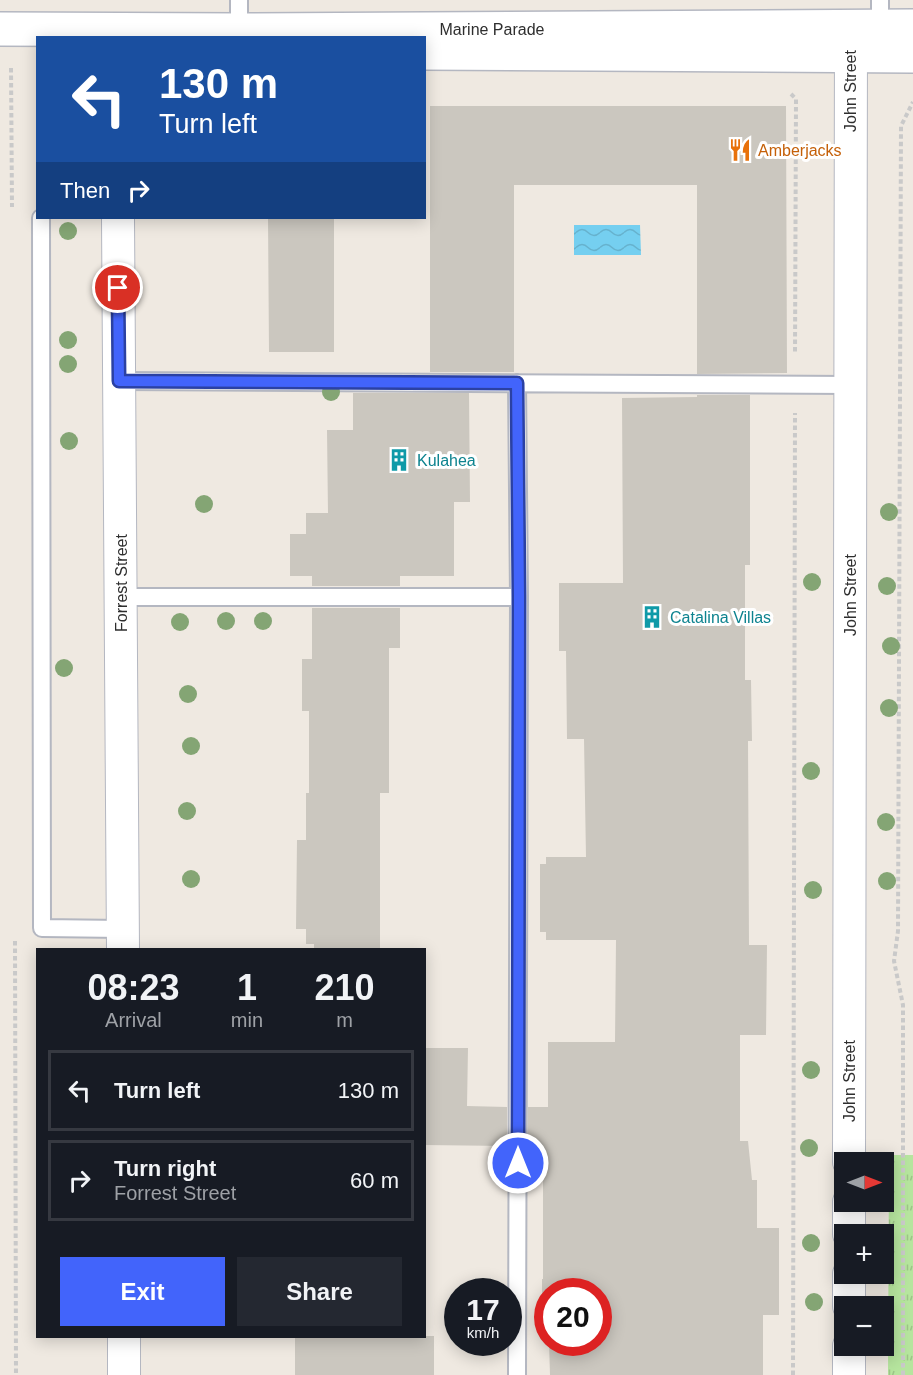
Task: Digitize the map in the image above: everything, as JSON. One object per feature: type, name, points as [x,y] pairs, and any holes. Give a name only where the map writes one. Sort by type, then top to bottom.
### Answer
[{"type":"main road","name":"Marine Parade","points":[[0,29],[117,34],[239,15],[866,27],[913,56]]},
{"type":"main road","name":"Marine Parade","points":[[426,53],[913,26]]},
{"type":"main road","points":[[0,51],[36,51]]},
{"type":"street","name":"John Street","points":[[849,1152],[850,385],[866,27]]},
{"type":"street","name":"Forrest Street","points":[[118,219],[123,939]]},
{"type":"street","points":[[124,1338],[124,1375]]},
{"type":"street","points":[[849,1356],[849,1375]]},
{"type":"lane","points":[[41,219],[42,928],[123,939]]},
{"type":"lane","points":[[119,381],[850,385]]},
{"type":"lane","points":[[517,383],[519,597],[517,1375]]},
{"type":"lane","points":[[121,597],[519,597]]},
{"type":"path","points":[[788,93],[796,99],[793,1375]]},
{"type":"path","points":[[903,1375],[903,1005],[894,962],[898,931],[901,126],[913,102]]},
{"type":"green space","points":[[894,1155],[913,1155],[913,1375],[888,1375],[888,1356],[894,1356],[894,1296],[888,1296],[888,1284],[894,1284],[894,1224],[889,1224],[889,1212],[894,1212]]},
{"type":"water","points":[[574,225],[640,225],[641,255],[574,255]]},
{"type":"building","points":[[430,106],[786,106],[787,373],[697,374],[697,185],[514,185],[514,372],[430,372]]},
{"type":"building","points":[[268,219],[334,219],[334,352],[269,352]]},
{"type":"building","points":[[353,393],[469,393],[470,502],[454,502],[454,576],[400,576],[400,586],[312,586],[312,576],[290,576],[290,534],[306,534],[306,513],[328,513],[327,430],[353,430]]},
{"type":"building","points":[[697,395],[750,395],[750,565],[745,565],[745,680],[751,680],[752,741],[748,741],[749,945],[767,945],[766,1035],[740,1035],[740,1141],[748,1141],[752,1180],[757,1180],[757,1228],[779,1228],[779,1315],[763,1315],[763,1375],[550,1375],[549,1356],[612,1356],[612,1278],[543,1278],[543,1146],[528,1146],[528,1107],[548,1107],[548,1042],[615,1042],[616,940],[546,940],[546,932],[540,932],[540,864],[546,864],[546,857],[586,857],[584,739],[567,739],[566,651],[559,651],[559,583],[623,583],[622,398],[697,397]]},
{"type":"building","points":[[312,608],[400,608],[400,648],[389,648],[389,793],[380,793],[380,948],[314,948],[314,944],[306,944],[306,929],[296,929],[297,840],[306,840],[306,793],[309,793],[309,711],[302,711],[302,659],[312,659]]},
{"type":"building","points":[[426,1048],[468,1048],[467,1106],[507,1107],[507,1146],[426,1145]]},
{"type":"building","points":[[426,1336],[434,1336],[434,1375],[295,1375],[295,1338],[426,1338]]},
{"type":"place","name":"Amberjacks","points":[[740,150]]},
{"type":"place","name":"Kulahea","points":[[399,460]]},
{"type":"place","name":"Catalina Villas","points":[[652,617]]},
{"type":"route","points":[[118,288],[119,381],[517,383],[518,1163]]}]
